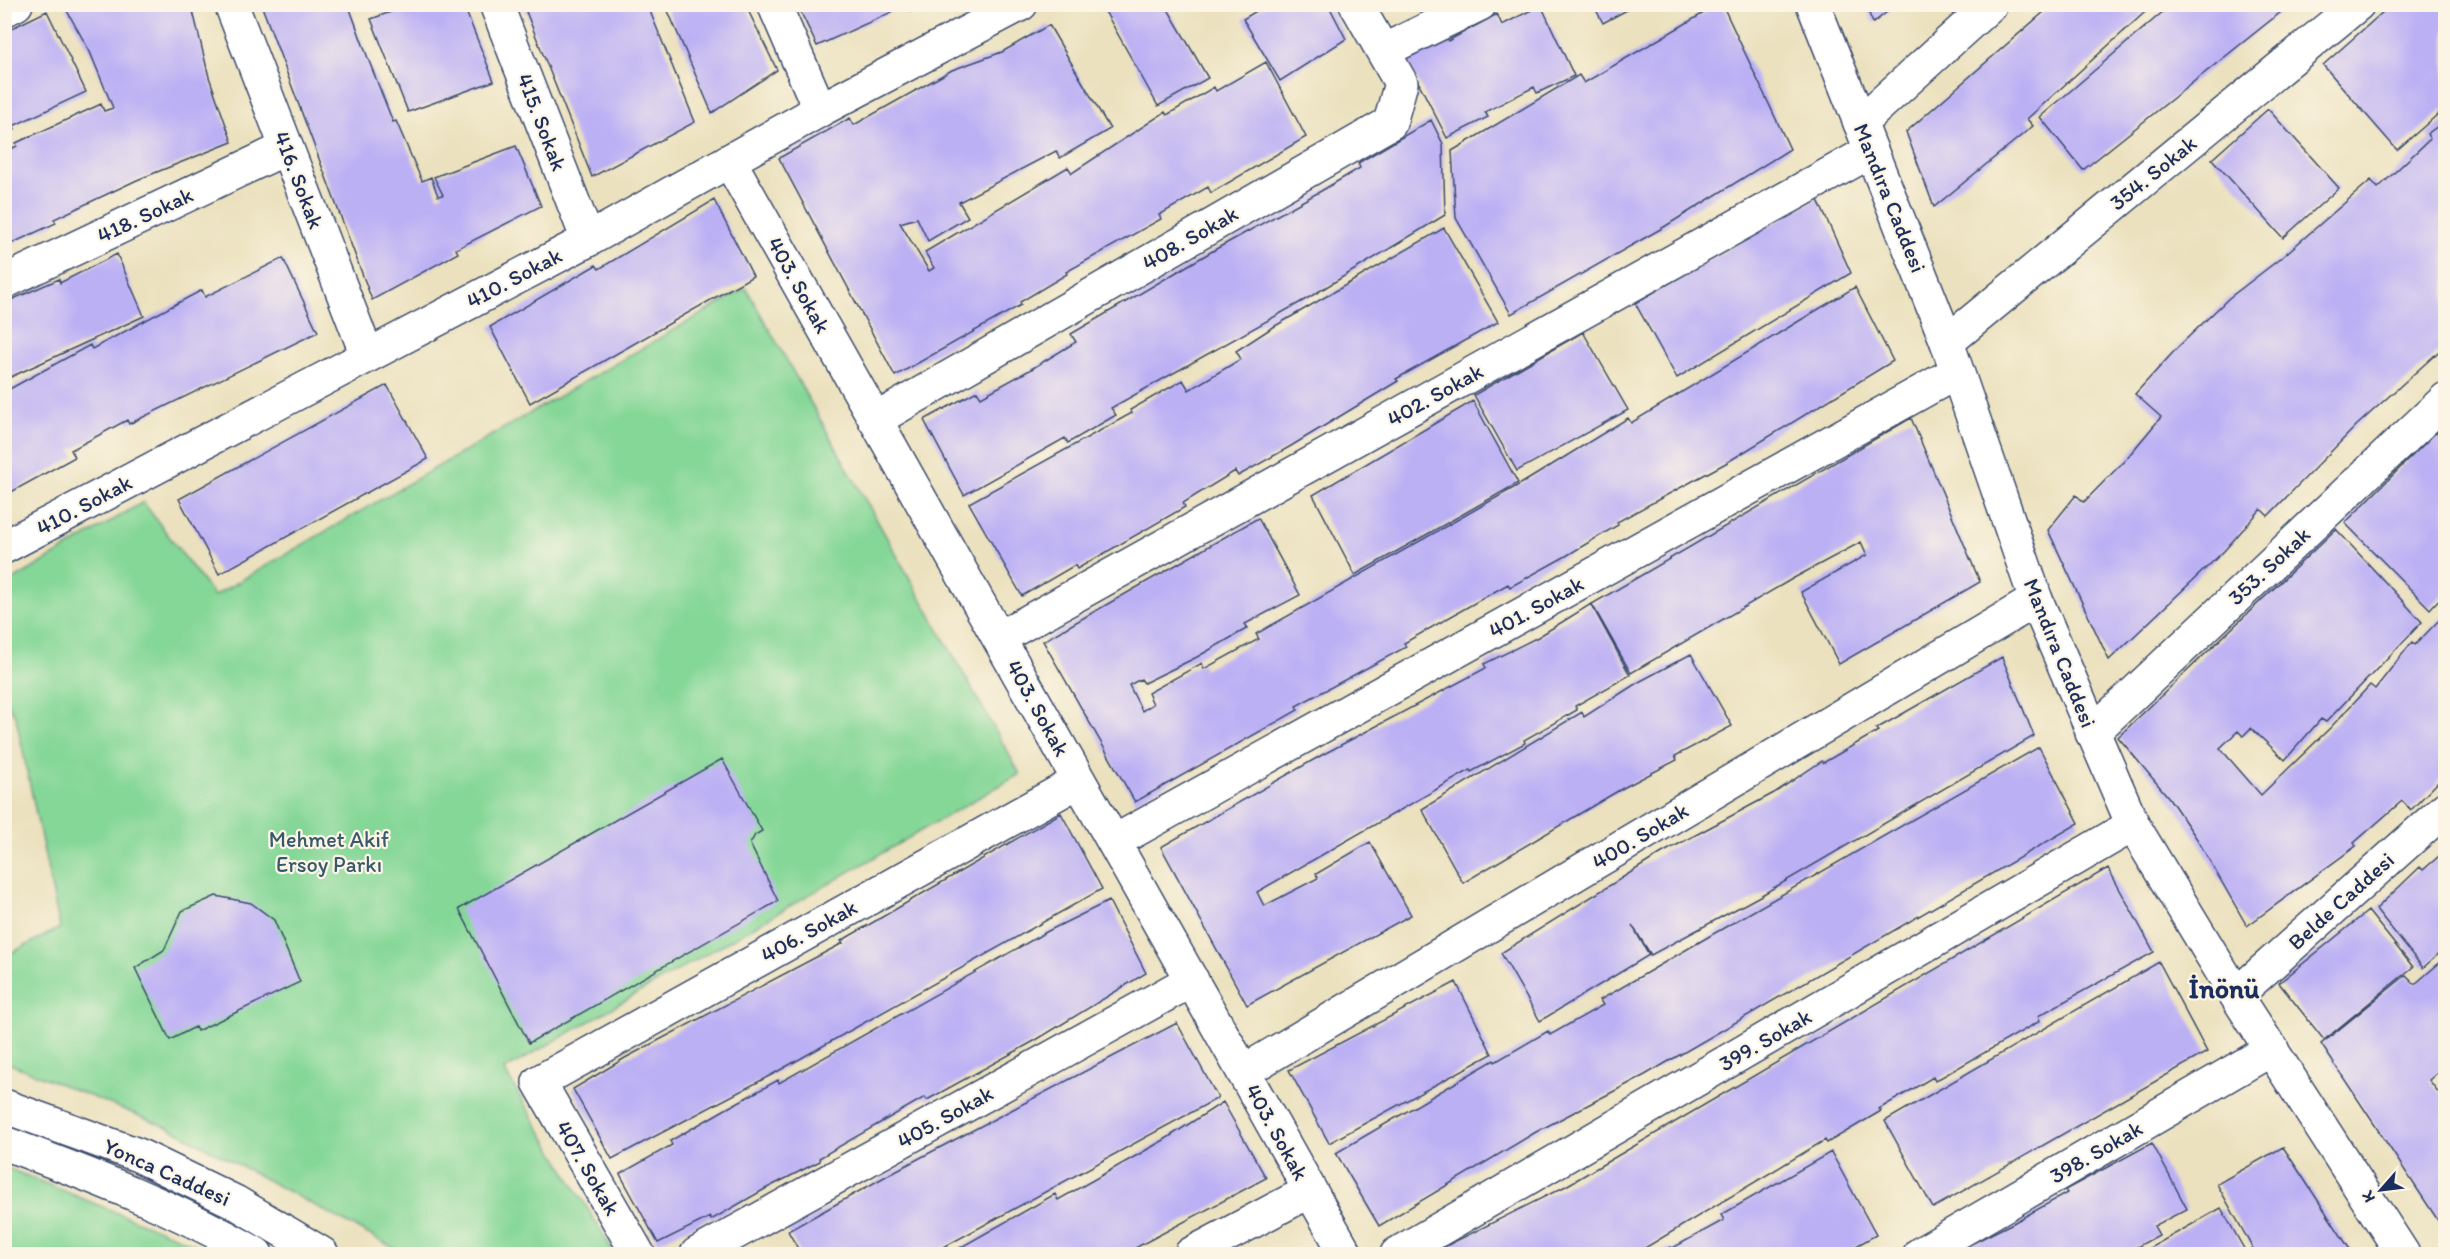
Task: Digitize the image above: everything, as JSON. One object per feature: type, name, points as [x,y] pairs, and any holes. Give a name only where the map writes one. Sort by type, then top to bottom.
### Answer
[{"type":"street","points":[[4,10],[16,4]]},
{"type":"street","name":"416. Sokak","points":[[231,4],[367,355]]},
{"type":"street","name":"415. Sokak","points":[[496,4],[588,240]]},
{"type":"street","points":[[774,4],[820,110]]},
{"type":"street","name":"410. Sokak","points":[[4,548],[588,240],[820,110],[1021,4]]},
{"type":"street","name":"408. Sokak","points":[[875,420],[1390,123],[1401,83],[1356,4]]},
{"type":"street","points":[[1383,51],[1479,4]]},
{"type":"street","name":"Mandıra Caddesi","points":[[1813,4],[1947,342],[2036,600],[2133,825],[2236,995],[2403,1254]]},
{"type":"street","name":"402. Sokak","points":[[999,638],[1865,137],[1991,4]]},
{"type":"street","name":"354. Sokak","points":[[1947,342],[2358,4]]},
{"type":"street","name":"418. Sokak","points":[[4,282],[286,148]]},
{"type":"street","name":"403. Sokak","points":[[730,162],[1346,1254]]},
{"type":"street","name":"401. Sokak","points":[[1114,842],[1958,372]]},
{"type":"street","name":"353. Sokak","points":[[2092,733],[2445,399]]},
{"type":"street","name":"400. Sokak","points":[[1243,1072],[2036,600]]},
{"type":"street","name":"406. Sokak","points":[[538,1082],[1079,781]]},
{"type":"street","name":"Belde Caddesi","points":[[2236,995],[2445,808]]},
{"type":"street","name":"399. Sokak","points":[[1397,1254],[2133,825]]},
{"type":"street","name":"405. Sokak","points":[[697,1254],[1192,980]]},
{"type":"street","name":"398. Sokak","points":[[1920,1254],[2272,1049]]},
{"type":"street","name":"407. Sokak","points":[[538,1082],[638,1254]]},
{"type":"street","name":"Yonca Caddesi","points":[[4,1106],[138,1155],[235,1202],[322,1254]]},
{"type":"street","points":[[4,1143],[133,1191],[212,1229],[256,1254]]},
{"type":"street","points":[[1191,1254],[1310,1191]]},
{"type":"green space","name":"Mehmet Akif Ersoy Parkı","points":[[746,288],[1020,774],[504,1070],[615,1254],[405,1254],[172,1129],[5,1062],[5,956],[60,928],[16,718],[5,698],[5,585],[143,502],[214,596]]},
{"type":"green space","points":[[5,1167],[218,1254],[5,1254]]},
{"type":"building","points":[[75,4],[189,4],[193,11],[209,77],[232,142],[137,180],[54,219],[56,223],[4,247],[4,152],[17,146],[16,143],[101,104],[104,111],[113,108],[90,52],[66,9]]},
{"type":"building","points":[[261,4],[353,4],[354,7],[350,9],[369,61],[393,122],[396,121],[422,181],[431,177],[438,196],[443,195],[434,177],[516,146],[541,206],[456,249],[458,253],[372,300]]},
{"type":"building","points":[[413,4],[463,4],[494,81],[408,112],[371,19]]},
{"type":"building","points":[[523,4],[647,4],[695,122],[592,177]]},
{"type":"building","points":[[665,4],[745,4],[777,70],[712,113]]},
{"type":"building","points":[[797,4],[888,4],[892,12],[817,46]]},
{"type":"building","points":[[907,4],[924,4],[911,12]]},
{"type":"building","points":[[1101,4],[1165,4],[1208,78],[1158,106]]},
{"type":"building","points":[[1268,4],[1328,4],[1346,39],[1280,81],[1243,19]]},
{"type":"building","points":[[1593,4],[1638,4],[1603,23]]},
{"type":"building","points":[[1722,4],[1790,149],[1664,227],[1511,314],[1456,218],[1452,151],[1579,75],[1584,83]]},
{"type":"building","points":[[1865,4],[1897,4],[1873,23]]},
{"type":"building","points":[[2053,4],[2154,4],[2027,119],[2033,126],[1934,207],[1906,132]]},
{"type":"building","points":[[2172,4],[2291,4],[2083,170],[2040,117]]},
{"type":"building","points":[[2392,4],[2445,4],[2445,108],[2397,150],[2323,65]]},
{"type":"building","points":[[1541,5],[1574,76],[1537,93],[1534,87],[1485,112],[1488,117],[1447,138],[1406,58],[1446,37],[1448,41],[1497,14],[1502,25]]},
{"type":"building","points":[[47,11],[86,92],[13,126],[15,129],[4,134],[4,32]]},
{"type":"building","points":[[1049,25],[1110,129],[1060,158],[1056,151],[959,202],[968,217],[928,241],[917,218],[900,223],[929,271],[934,268],[925,252],[1068,167],[1072,173],[1165,112],[1167,115],[1214,87],[1216,91],[1266,62],[1306,137],[1211,193],[1208,187],[1159,215],[1161,219],[1066,272],[1067,274],[1020,302],[1021,305],[895,376],[779,158],[850,118],[854,125],[952,70],[1002,52]]},
{"type":"building","points":[[2268,109],[2339,188],[2283,238],[2212,159]]},
{"type":"building","points":[[1431,120],[1443,144],[1445,215],[1308,298],[1111,408],[1116,415],[1068,443],[1065,438],[964,495],[924,420],[977,391],[981,397],[1028,371],[1076,342],[1071,334],[1360,168],[1358,163]]},
{"type":"building","points":[[2445,121],[2445,346],[2357,425],[2268,516],[2261,509],[2224,551],[2109,660],[2048,530],[2076,495],[2084,502],[2126,459],[2161,417],[2135,394],[2178,347],[2229,298],[2281,258],[2371,180],[2378,188],[2430,139],[2427,134]]},
{"type":"building","points":[[1817,198],[1851,273],[1677,378],[1635,303]]},
{"type":"building","points":[[714,200],[753,276],[530,403],[490,327],[596,265],[599,269]]},
{"type":"building","points":[[1444,228],[1498,322],[1396,379],[1398,381],[1291,446],[1238,476],[1235,471],[1183,503],[1185,507],[1077,569],[1075,565],[1022,596],[969,503],[1132,413],[1130,410],[1183,380],[1189,390],[1241,359],[1236,351],[1270,329]]},
{"type":"building","points":[[117,254],[144,316],[4,380],[4,303],[59,279],[60,283]]},
{"type":"building","points":[[283,258],[318,332],[129,424],[127,420],[71,450],[75,457],[4,496],[4,392],[90,345],[92,349],[202,290],[205,297]]},
{"type":"building","points":[[1855,287],[1893,361],[1726,463],[1617,522],[1618,525],[1566,556],[1510,587],[1508,584],[1404,643],[1406,647],[1296,706],[1298,710],[1135,802],[1043,641],[1258,518],[1300,595],[1245,624],[1248,628],[1197,657],[1144,683],[1141,679],[1129,685],[1142,711],[1153,704],[1148,693],[1202,663],[1204,669],[1259,639],[1256,634],[1524,482],[1628,418],[1631,423]]},
{"type":"building","points":[[1583,332],[1628,410],[1517,471],[1474,395]]},
{"type":"building","points":[[387,385],[428,459],[219,574],[179,499]]},
{"type":"building","points":[[1473,401],[1518,483],[1355,575],[1313,495]]},
{"type":"building","points":[[1911,418],[1980,582],[1839,664],[1801,592],[1867,555],[1861,542],[1792,579],[1631,673],[1592,604]]},
{"type":"building","points":[[2445,430],[2445,593],[2430,609],[2345,523],[2436,432],[2439,435]]},
{"type":"building","points":[[2336,529],[2422,622],[2326,722],[2321,719],[2285,760],[2251,728],[2243,736],[2238,731],[2220,748],[2261,795],[2330,728],[2370,685],[2375,689],[2412,642],[2415,645],[2445,614],[2445,775],[2411,810],[2402,801],[2354,843],[2356,846],[2247,926],[2197,839],[2169,798],[2118,737]]},
{"type":"building","points":[[1591,604],[1630,675],[1575,706],[1577,710],[1524,740],[1525,743],[1471,772],[1470,770],[1257,892],[1264,906],[1318,878],[1316,874],[1370,842],[1411,915],[1247,1005],[1161,847],[1322,755],[1486,668],[1484,664],[1538,637]]},
{"type":"building","points":[[1691,654],[1732,726],[1675,756],[1677,760],[1623,788],[1463,883],[1422,809],[1582,712],[1584,717],[1637,683]]},
{"type":"building","points":[[2002,657],[2034,736],[1760,896],[1651,955],[1632,925],[1649,955],[1540,1021],[1501,953],[1662,853],[1774,793],[1822,761],[1823,763],[1878,731],[1876,729]]},
{"type":"building","points":[[2039,747],[2079,823],[1645,1075],[1536,1132],[1379,1226],[1336,1153],[1494,1060],[1495,1062],[1548,1031],[1550,1035],[1603,1005],[1600,1000]]},
{"type":"building","points":[[722,759],[762,831],[755,835],[750,844],[778,901],[529,1043],[459,909]]},
{"type":"building","points":[[1061,813],[1102,889],[773,1074],[612,1159],[573,1089],[625,1058],[843,943],[841,941]]},
{"type":"building","points":[[2445,851],[2445,948],[2423,968],[2376,909],[2420,867],[2423,870]]},
{"type":"building","points":[[2108,868],[2154,952],[2038,1016],[2040,1021],[1935,1081],[1933,1077],[1879,1109],[1881,1111],[1827,1143],[1825,1140],[1635,1254],[1430,1254],[1566,1186]]},
{"type":"building","points":[[216,896],[251,903],[274,920],[300,982],[197,1031],[195,1027],[170,1040],[135,968],[164,950],[182,911]]},
{"type":"building","points":[[1109,901],[1146,973],[1036,1040],[927,1100],[925,1097],[819,1158],[820,1161],[711,1220],[710,1217],[658,1243],[620,1174],[672,1145],[670,1141],[724,1110],[778,1080],[779,1083],[1048,931]]},
{"type":"building","points":[[2368,911],[2413,967],[2324,1040],[2279,983]]},
{"type":"building","points":[[2444,959],[2445,1066],[2429,1080],[2439,1093],[2445,1088],[2445,1231],[2321,1044],[2406,975],[2415,984]]},
{"type":"building","points":[[2159,962],[2207,1052],[1933,1208],[1885,1121]]},
{"type":"building","points":[[1456,982],[1492,1054],[1329,1143],[1289,1070]]},
{"type":"building","points":[[1177,1023],[1218,1098],[931,1254],[801,1254],[788,1231],[897,1170]]},
{"type":"building","points":[[1223,1102],[1266,1178],[1124,1254],[949,1254],[1055,1194],[1058,1200],[1164,1140]]},
{"type":"building","points":[[2152,1143],[2187,1209],[2154,1226],[2159,1235],[2124,1254],[1951,1254],[2013,1223],[2067,1193],[2065,1190]]},
{"type":"building","points":[[2283,1147],[2353,1254],[2256,1254],[2217,1184]]},
{"type":"building","points":[[1831,1152],[1876,1235],[1842,1254],[1656,1254],[1670,1247],[1671,1249],[1724,1220],[1721,1215]]},
{"type":"building","points":[[2221,1208],[2247,1254],[2139,1254]]},
{"type":"district","name":"İnönü","points":[[2224,988]]}]
